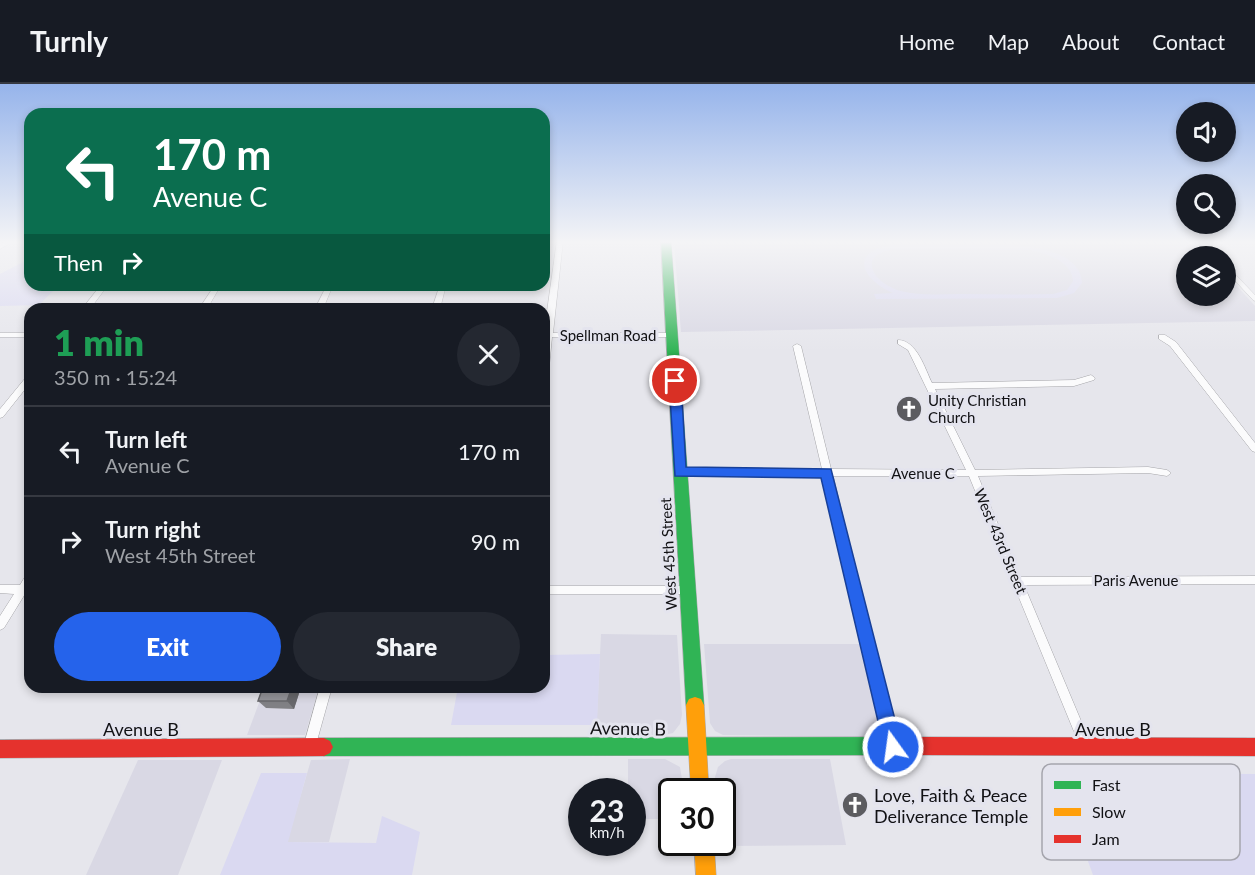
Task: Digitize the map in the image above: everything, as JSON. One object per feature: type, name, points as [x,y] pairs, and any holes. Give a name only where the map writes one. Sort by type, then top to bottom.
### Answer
[{"type":"main road","name":"West 45th Street","points":[[668,278],[699,778]]},
{"type":"main road","name":"Avenue B","points":[[0,748],[1255,747]]},
{"type":"main road","points":[[705,856],[706,875]]},
{"type":"street","points":[[550,313],[555,278]]},
{"type":"street","points":[[1236,279],[1255,299]]},
{"type":"street","points":[[91,303],[100,291]]},
{"type":"street","points":[[0,335],[24,335]]},
{"type":"street","name":"Spellman Road","points":[[550,335],[672,335]]},
{"type":"street","points":[[1162,337],[1173,344],[1255,449]]},
{"type":"street","name":"West 43rd Street","points":[[901,342],[910,349],[972,473],[1086,747]]},
{"type":"street","points":[[797,346],[893,747]]},
{"type":"street","points":[[930,386],[1074,383],[1090,378]]},
{"type":"street","points":[[0,415],[24,385]]},
{"type":"street","name":"Avenue C","points":[[680,472],[972,473],[1148,470],[1167,473]]},
{"type":"street","name":"Paris Avenue","points":[[1017,581],[1255,580]]},
{"type":"street","points":[[0,590],[24,590]]},
{"type":"street","points":[[550,590],[687,590]]},
{"type":"street","points":[[0,625],[24,593]]},
{"type":"street","points":[[309,748],[324,693]]},
{"type":"shaded area","points":[[0,278],[24,278],[24,291],[53,291],[41,303],[0,306]]},
{"type":"shaded area","points":[[677,278],[1176,278],[1176,306],[1236,306],[1236,285],[1255,306],[1255,321],[681,332]]},
{"type":"shaded area","points":[[871,278],[878,278],[891,287],[916,294],[1053,294],[1067,290],[1073,278],[1080,278],[1082,283],[1074,293],[1057,298],[876,299],[874,294],[893,293]]},
{"type":"shaded area","points":[[601,634],[677,635],[682,715],[680,724],[673,733],[596,735]]},
{"type":"shaded area","points":[[704,644],[860,644],[882,737],[723,735],[715,731],[710,723]]},
{"type":"shaded area","points":[[600,654],[597,725],[451,725],[457,693],[550,693],[550,655]]},
{"type":"shaded area","points":[[263,693],[317,693],[305,735],[247,735]]},
{"type":"shaded area","points":[[350,759],[329,842],[287,842],[311,760]]},
{"type":"shaded area","points":[[628,759],[665,759],[680,767],[682,778],[658,778],[658,819],[646,819],[646,778],[628,778]]},
{"type":"shaded area","points":[[731,759],[830,759],[846,845],[736,846],[736,778],[715,778],[718,767]]},
{"type":"shaded area","points":[[138,760],[222,760],[178,875],[86,875]]},
{"type":"shaded area","points":[[261,773],[307,773],[288,842],[376,843],[382,816],[420,832],[412,875],[220,875]]},
{"type":"shaded area","points":[[1240,774],[1255,774],[1255,875],[1093,875],[1088,860],[1240,860]]},
{"type":"building","points":[[261,693],[290,693],[287,701],[258,701]]},
{"type":"traffic: fast","points":[[668,278],[695,705]]},
{"type":"traffic: fast","points":[[324,747],[920,746]]},
{"type":"traffic: slow","points":[[695,705],[699,778]]},
{"type":"traffic: slow","points":[[705,856],[706,875]]},
{"type":"traffic: jam","points":[[920,746],[1255,747]]},
{"type":"traffic: jam","points":[[0,749],[324,747]]},
{"type":"place","name":"Unity Christian Church","points":[[909,409]]},
{"type":"place","name":"Love, Faith & Peace Deliverance Temple","points":[[855,805]]},
{"type":"route","points":[[675,381],[680,472],[826,472],[893,747]]}]
